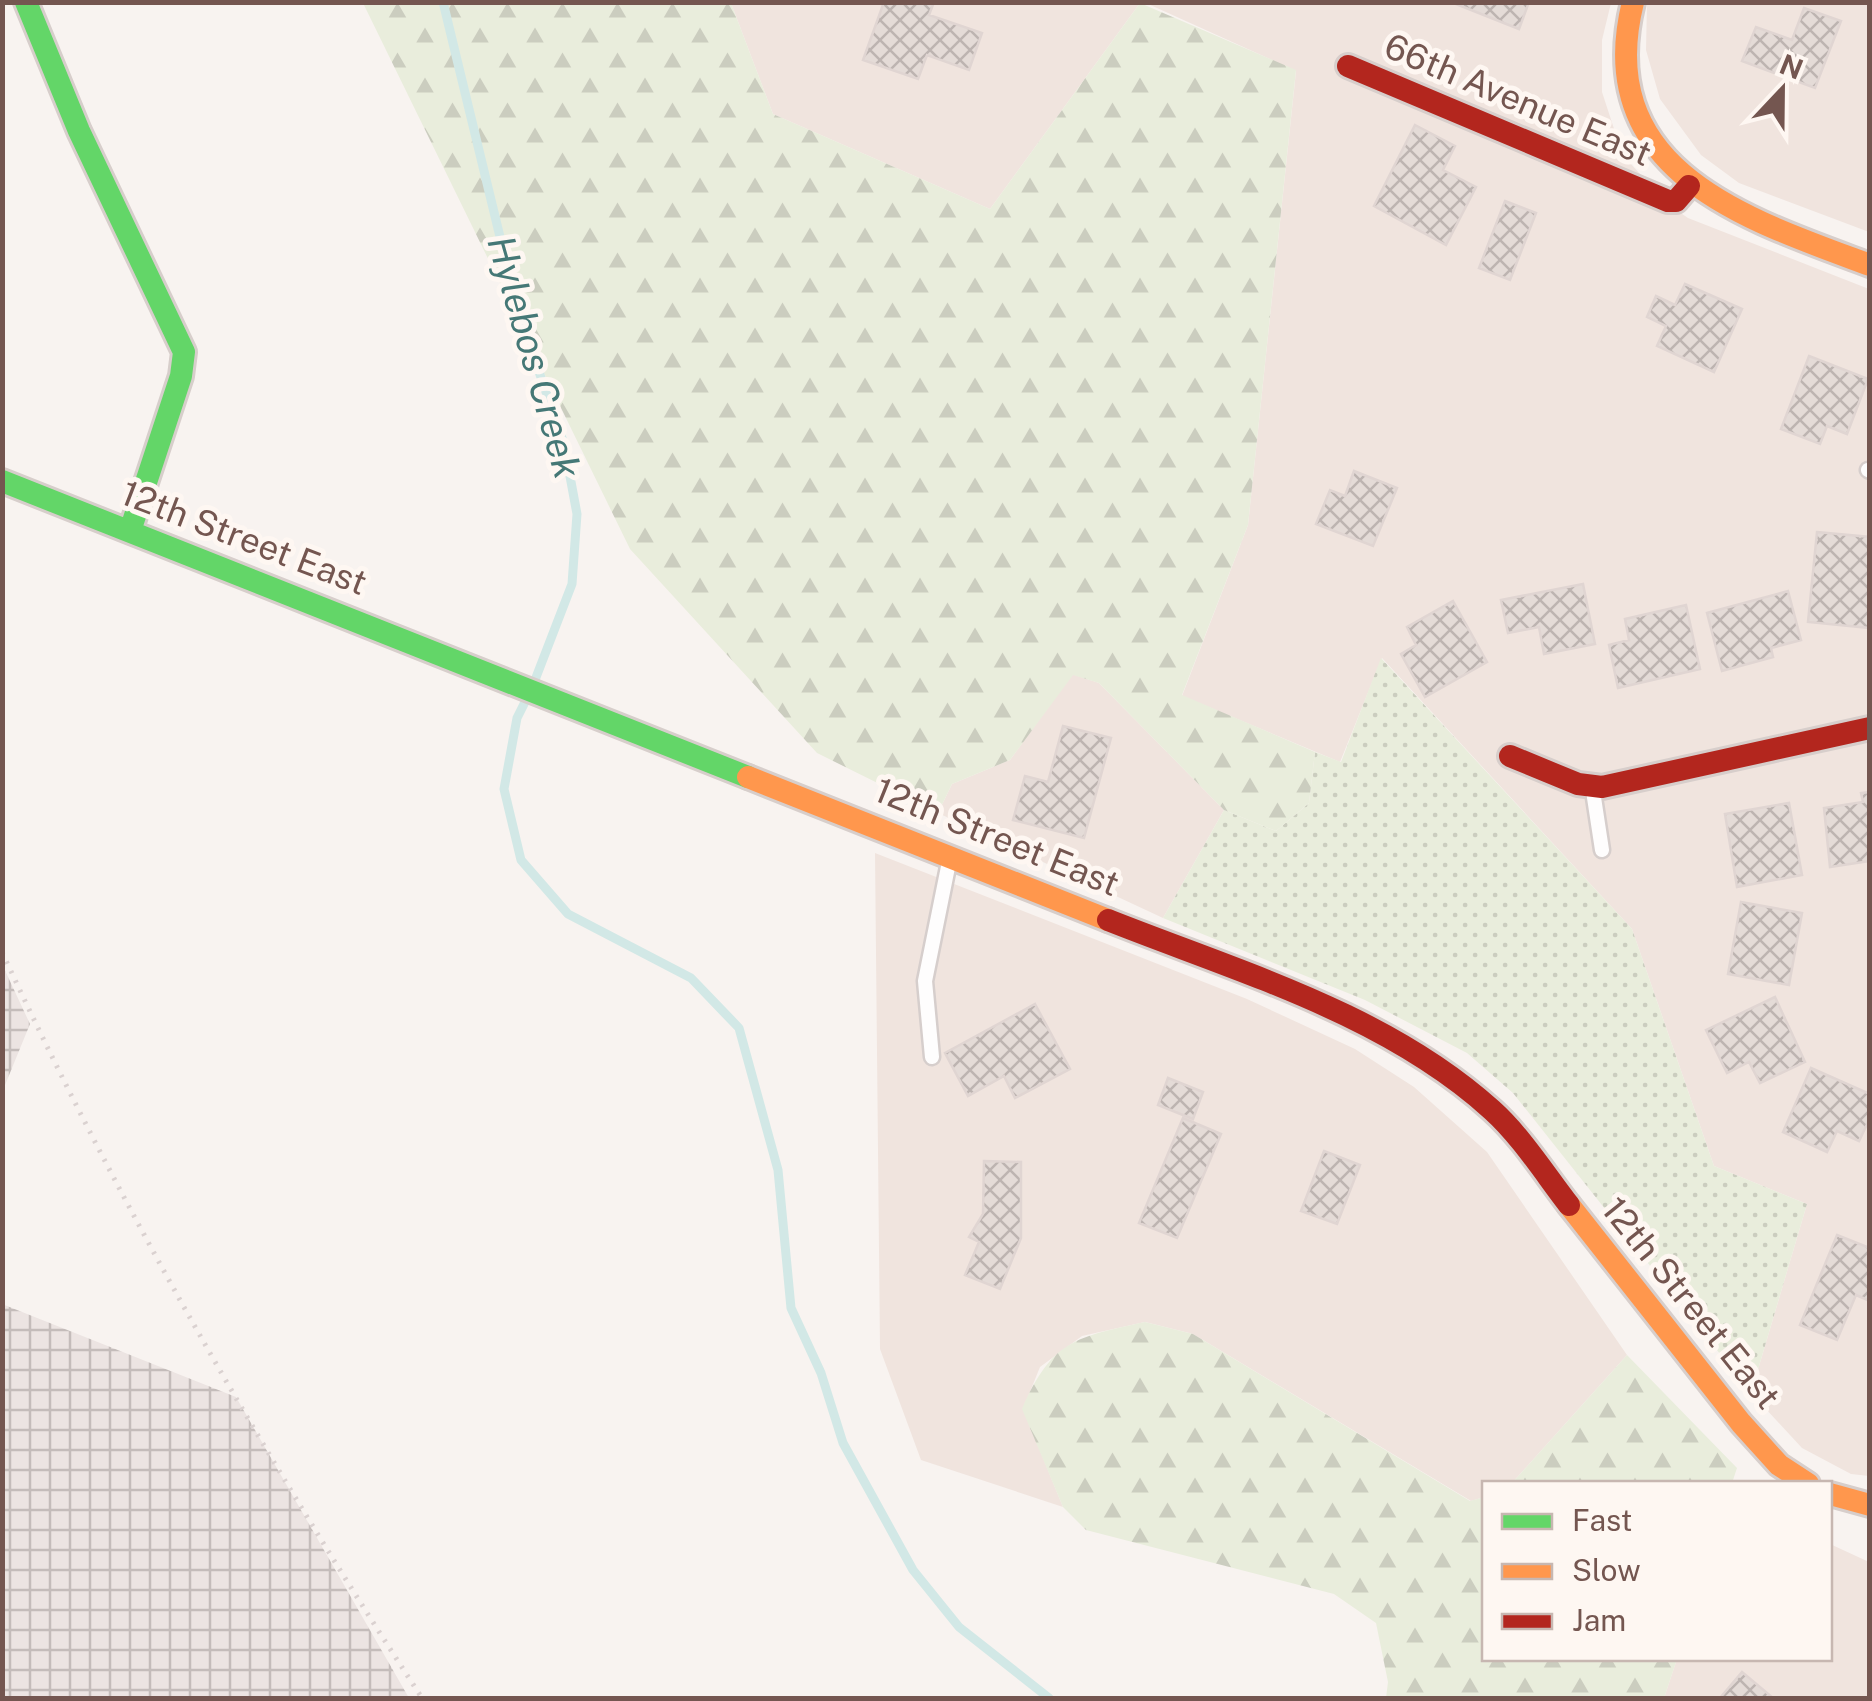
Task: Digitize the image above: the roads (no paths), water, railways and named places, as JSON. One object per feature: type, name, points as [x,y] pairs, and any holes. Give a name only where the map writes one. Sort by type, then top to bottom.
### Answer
[{"type":"street","points":[[26,2],[123,227],[184,352],[182,376],[130,531]]},
{"type":"street","name":"66th Avenue East","points":[[1348,66],[1668,201],[1676,200],[1690,186],[1657,151],[1637,114],[1626,52],[1633,2]]},
{"type":"street","points":[[1690,186],[1740,213],[1870,265]]},
{"type":"street","name":"12th Street East","points":[[2,481],[1320,1004],[1458,1080],[1522,1145],[1740,1423],[1780,1465],[1804,1481]]},
{"type":"street","points":[[1510,756],[1592,786],[1681,771],[1870,728]]},
{"type":"street","points":[[1832,1495],[1870,1505]]},
{"type":"lane","points":[[1592,786],[1602,850]]},
{"type":"lane","points":[[932,1057],[925,980],[950,857]]},
{"type":"waterway","name":"Hylebos Creek","points":[[443,2],[518,311],[564,444],[577,514],[572,584],[535,680]]},
{"type":"waterway","name":"Hylebos Creek","points":[[527,698],[517,718],[504,789],[521,860],[568,914],[691,978],[739,1028],[778,1170],[791,1308],[821,1373],[843,1443],[913,1570],[959,1627],[1049,1698]]}]
